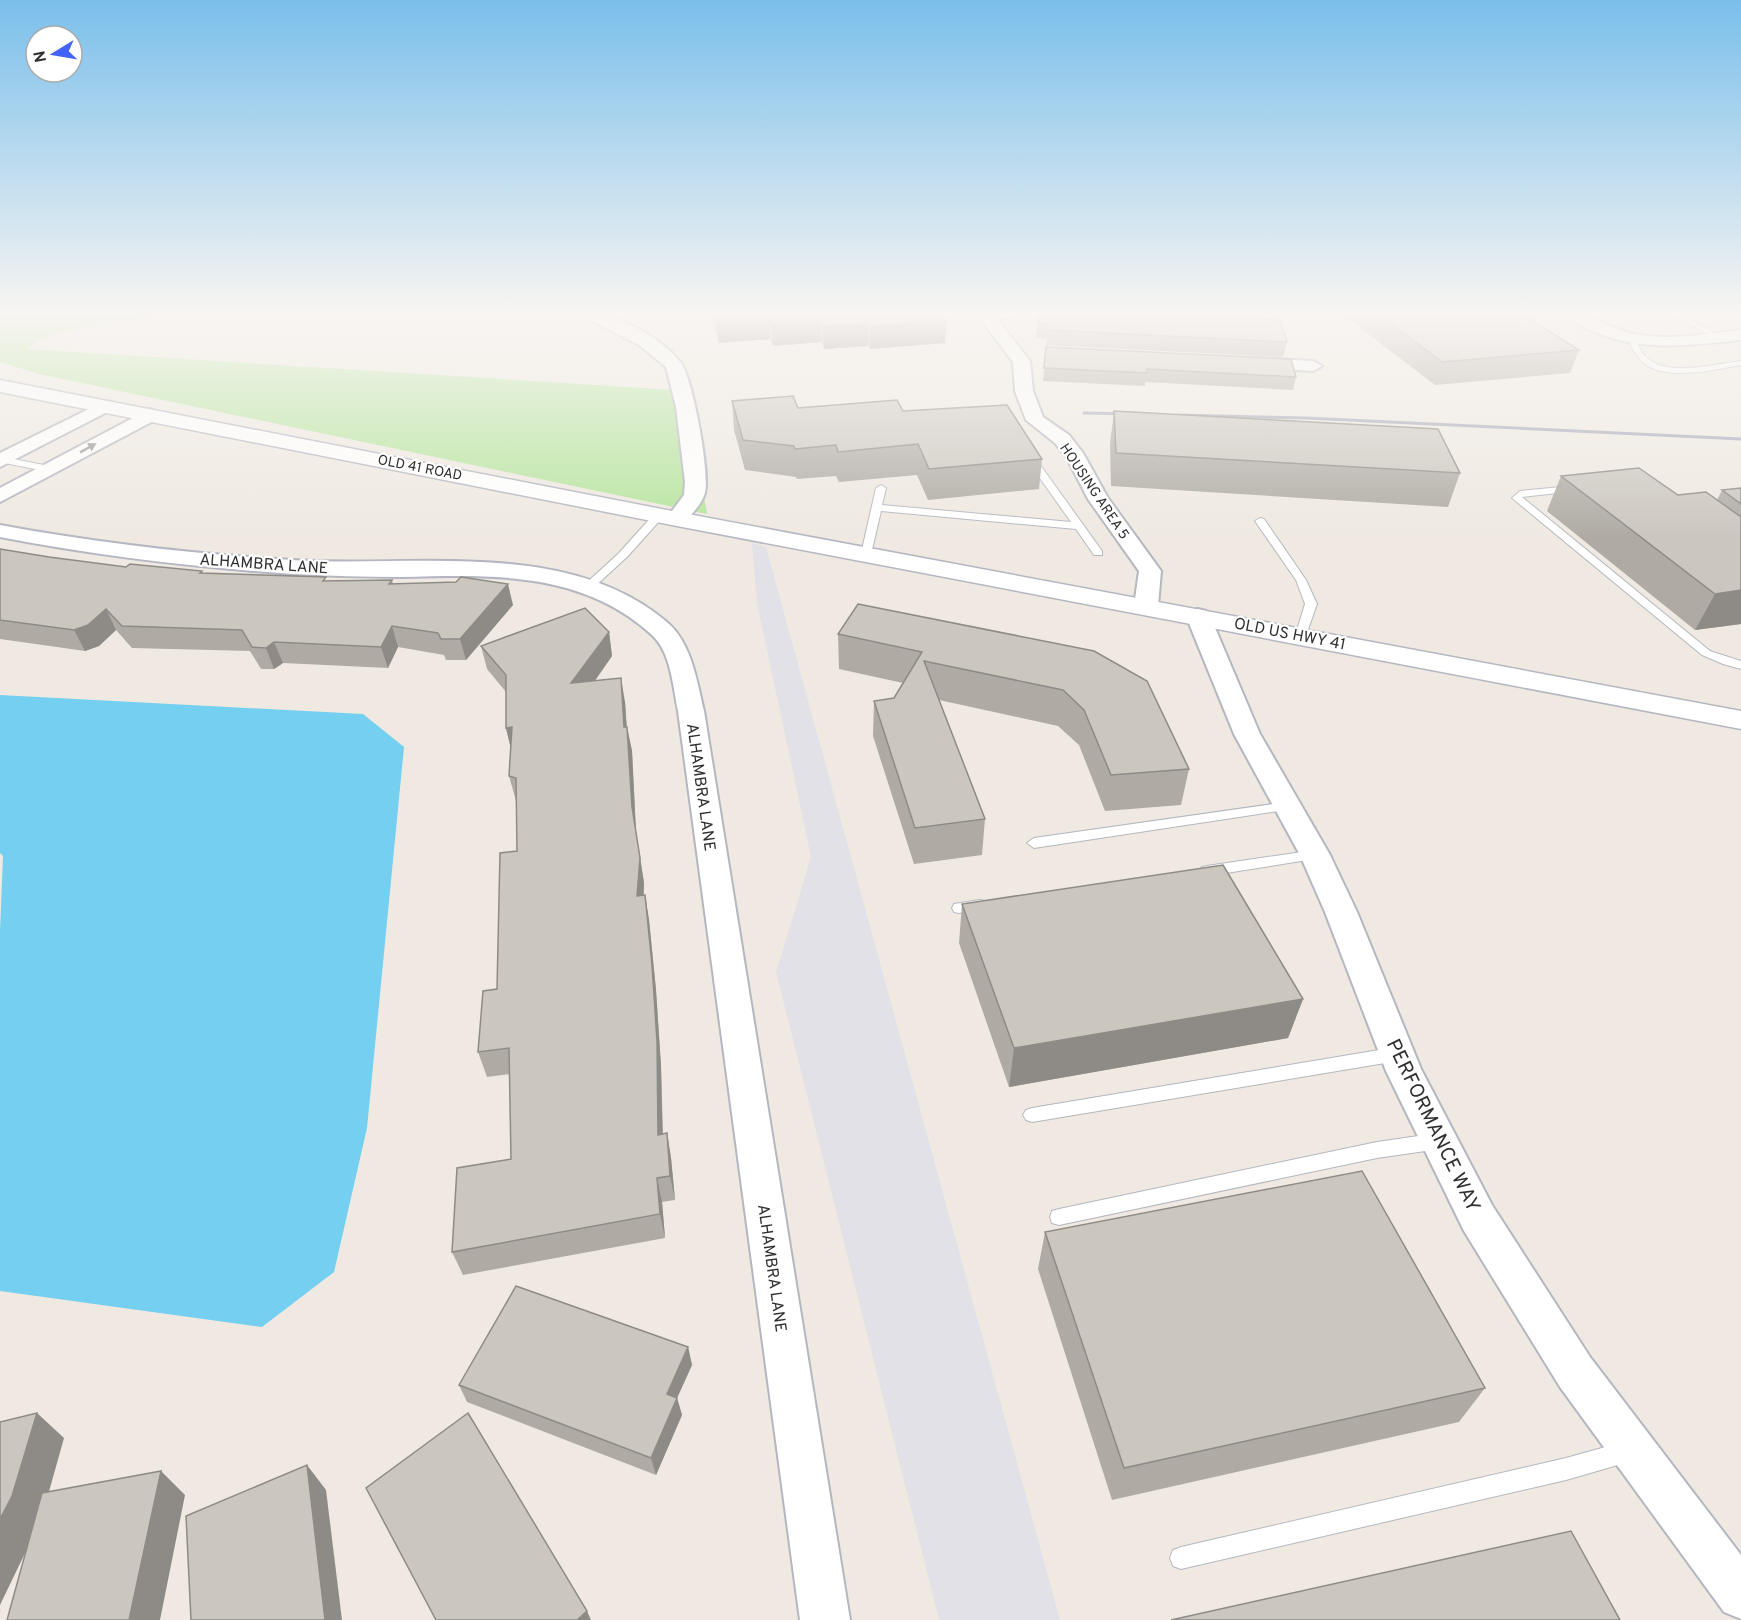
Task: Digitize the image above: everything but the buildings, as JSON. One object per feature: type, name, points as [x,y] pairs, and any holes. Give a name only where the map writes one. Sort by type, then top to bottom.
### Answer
[{"type":"street","name":"OLD 41 ROAD","points":[[14,389],[853,552]]},
{"type":"street","points":[[668,517],[695,494],[693,457],[682,389]]},
{"type":"street","name":"HOUSING AREA 5","points":[[1024,389],[1035,420],[1062,439],[1076,457],[1098,499],[1150,572],[1146,606]]},
{"type":"street","points":[[2,461],[105,406]]},
{"type":"street","points":[[0,496],[150,414]]},
{"type":"street","name":"ALHAMBRA LANE","points":[[0,531],[141,554],[295,567],[396,570],[488,568],[546,576],[587,588],[621,602],[664,633],[680,666],[691,711],[825,1620]]},
{"type":"street","name":"OLD US HWY 41","points":[[853,552],[1741,720]]},
{"type":"street","name":"PERFORMANCE WAY","points":[[1198,616],[1247,734],[1315,855],[1341,912],[1397,1054],[1478,1218],[1521,1290],[1632,1450],[1741,1595]]},
{"type":"lane","points":[[1030,456],[1098,553]]},
{"type":"lane","points":[[2,461],[50,469]]},
{"type":"lane","points":[[853,552],[878,508],[881,488]]},
{"type":"lane","points":[[1584,488],[1520,494],[1516,498],[1706,652],[1726,662],[1741,665]]},
{"type":"lane","points":[[878,508],[1077,526]]},
{"type":"lane","points":[[587,588],[668,517]]},
{"type":"lane","points":[[1260,521],[1301,580],[1311,604],[1301,636]]},
{"type":"lane","points":[[1034,843],[1287,806]]},
{"type":"lane","points":[[1191,873],[1315,855]]},
{"type":"lane","points":[[959,908],[994,903]]},
{"type":"lane","points":[[1032,1115],[1397,1054]]},
{"type":"lane","points":[[1059,1217],[1377,1150],[1439,1141]]},
{"type":"lane","points":[[1180,1558],[1566,1469],[1632,1450]]},
{"type":"shaded area","points":[[752,543],[766,547],[1060,1620],[939,1620],[776,972],[811,857],[757,603]]},
{"type":"green space","points":[[109,389],[674,390],[691,423],[707,514]]},
{"type":"water","points":[[0,695],[363,714],[404,747],[367,1128],[334,1272],[262,1327],[0,1291],[0,931],[3,856],[0,853]]},
{"type":"railway","points":[[1084,413],[1130,414]]},
{"type":"railway","points":[[1178,415],[1306,418],[1741,439]]}]
